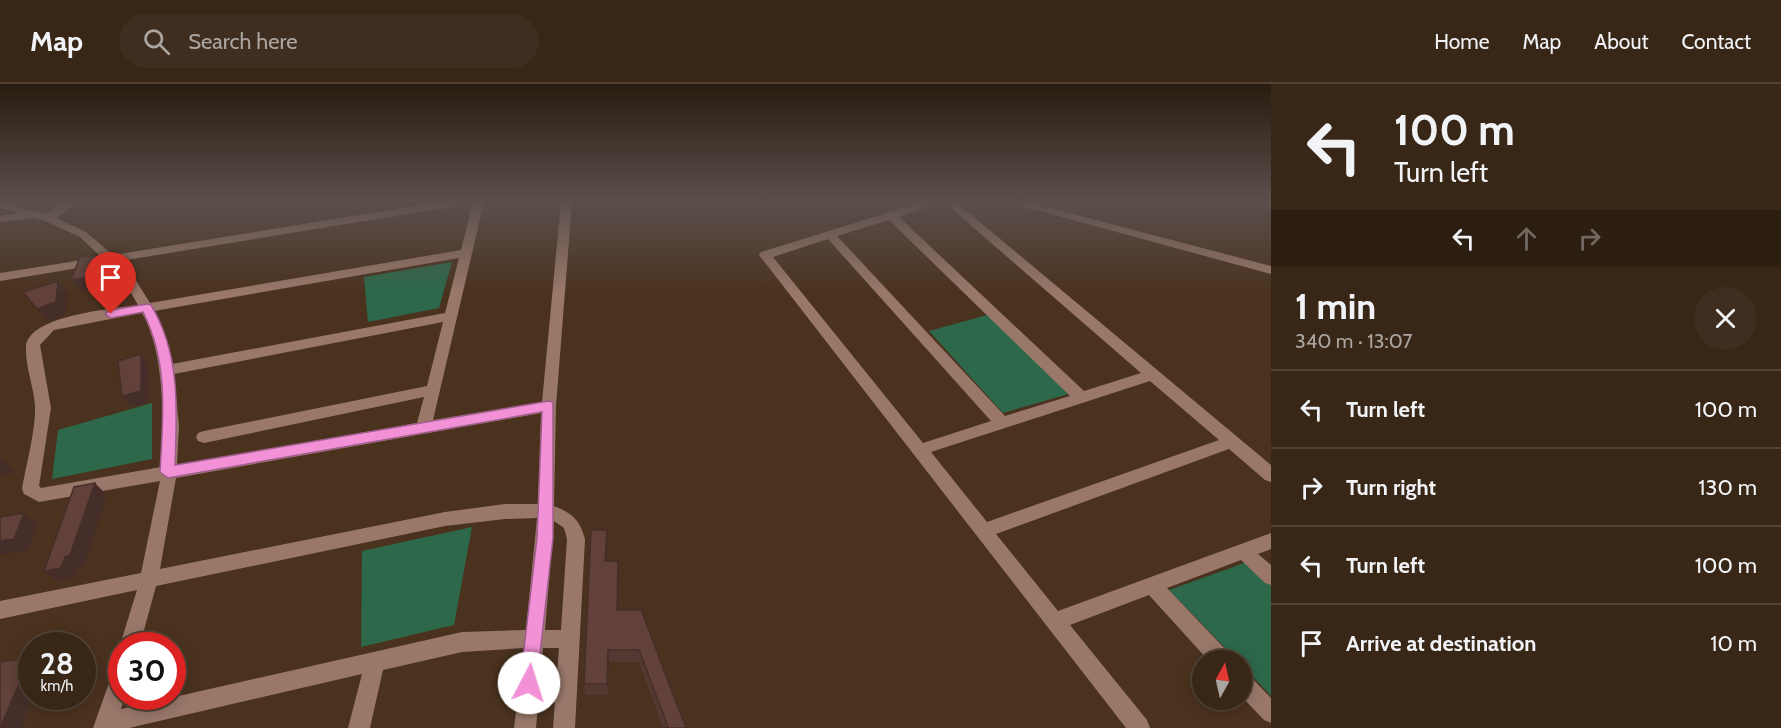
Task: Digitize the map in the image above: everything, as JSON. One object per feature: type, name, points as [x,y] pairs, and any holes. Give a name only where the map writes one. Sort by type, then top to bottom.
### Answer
[{"type":"street","points":[[77,232],[111,255],[134,283],[157,331],[168,370],[172,406],[168,472],[149,580],[134,632]]},
{"type":"street","points":[[0,277],[245,232]]},
{"type":"street","points":[[424,426],[471,232]]},
{"type":"street","points":[[525,728],[546,512],[549,406],[564,232]]},
{"type":"street","points":[[840,232],[765,255],[1138,728]]},
{"type":"street","points":[[909,232],[1082,398]]},
{"type":"street","points":[[984,232],[1271,475]]},
{"type":"street","points":[[1126,232],[1271,270]]},
{"type":"street","points":[[830,235],[1002,423]]},
{"type":"street","points":[[466,253],[57,324],[43,331],[35,339],[33,352],[43,408],[30,489],[33,493],[47,494],[424,426],[549,406]]},
{"type":"street","points":[[0,267],[111,255]]},
{"type":"street","points":[[0,284],[42,270]]},
{"type":"street","points":[[168,370],[451,316]]},
{"type":"street","points":[[919,450],[1152,375]]},
{"type":"street","points":[[204,436],[432,390]]},
{"type":"street","points":[[983,531],[1231,442]]},
{"type":"street","points":[[0,610],[445,519],[491,513],[546,512],[567,520],[575,532],[564,728]]},
{"type":"street","points":[[1054,622],[1271,541]]},
{"type":"street","points":[[1244,552],[1271,577]]},
{"type":"street","points":[[1152,586],[1213,650]]},
{"type":"street","points":[[105,726],[462,642],[570,639]]},
{"type":"street","points":[[359,728],[375,663]]},
{"type":"street","points":[[1252,693],[1271,713]]},
{"type":"street","points":[[105,726],[110,710]]},
{"type":"green space","points":[[452,262],[439,308],[368,322],[364,277]]},
{"type":"green space","points":[[991,314],[1068,394],[1003,413],[929,331]]},
{"type":"green space","points":[[152,403],[152,459],[52,479],[58,430]]},
{"type":"green space","points":[[472,527],[454,625],[361,647],[362,551]]},
{"type":"green space","points":[[1247,562],[1271,585],[1271,696],[1252,676],[1252,650],[1227,650],[1169,590]]},
{"type":"building","points":[[97,255],[110,273],[71,280],[80,257]]},
{"type":"building","points":[[58,281],[56,302],[37,309],[23,292]]},
{"type":"building","points":[[141,354],[141,391],[122,396],[118,361]]},
{"type":"building","points":[[95,483],[70,555],[65,557],[61,568],[44,571],[74,487]]},
{"type":"building","points":[[24,513],[14,539],[0,541],[0,517]]},
{"type":"building","points":[[591,530],[607,530],[605,561],[618,561],[617,610],[641,610],[686,728],[664,728],[668,727],[639,650],[608,650],[607,684],[584,684]]},
{"type":"building","points":[[18,660],[18,686],[1,726],[0,726],[0,662]]},
{"type":"route","points":[[111,314],[147,308],[165,353],[172,406],[168,472],[549,406],[545,538],[529,683]]}]
